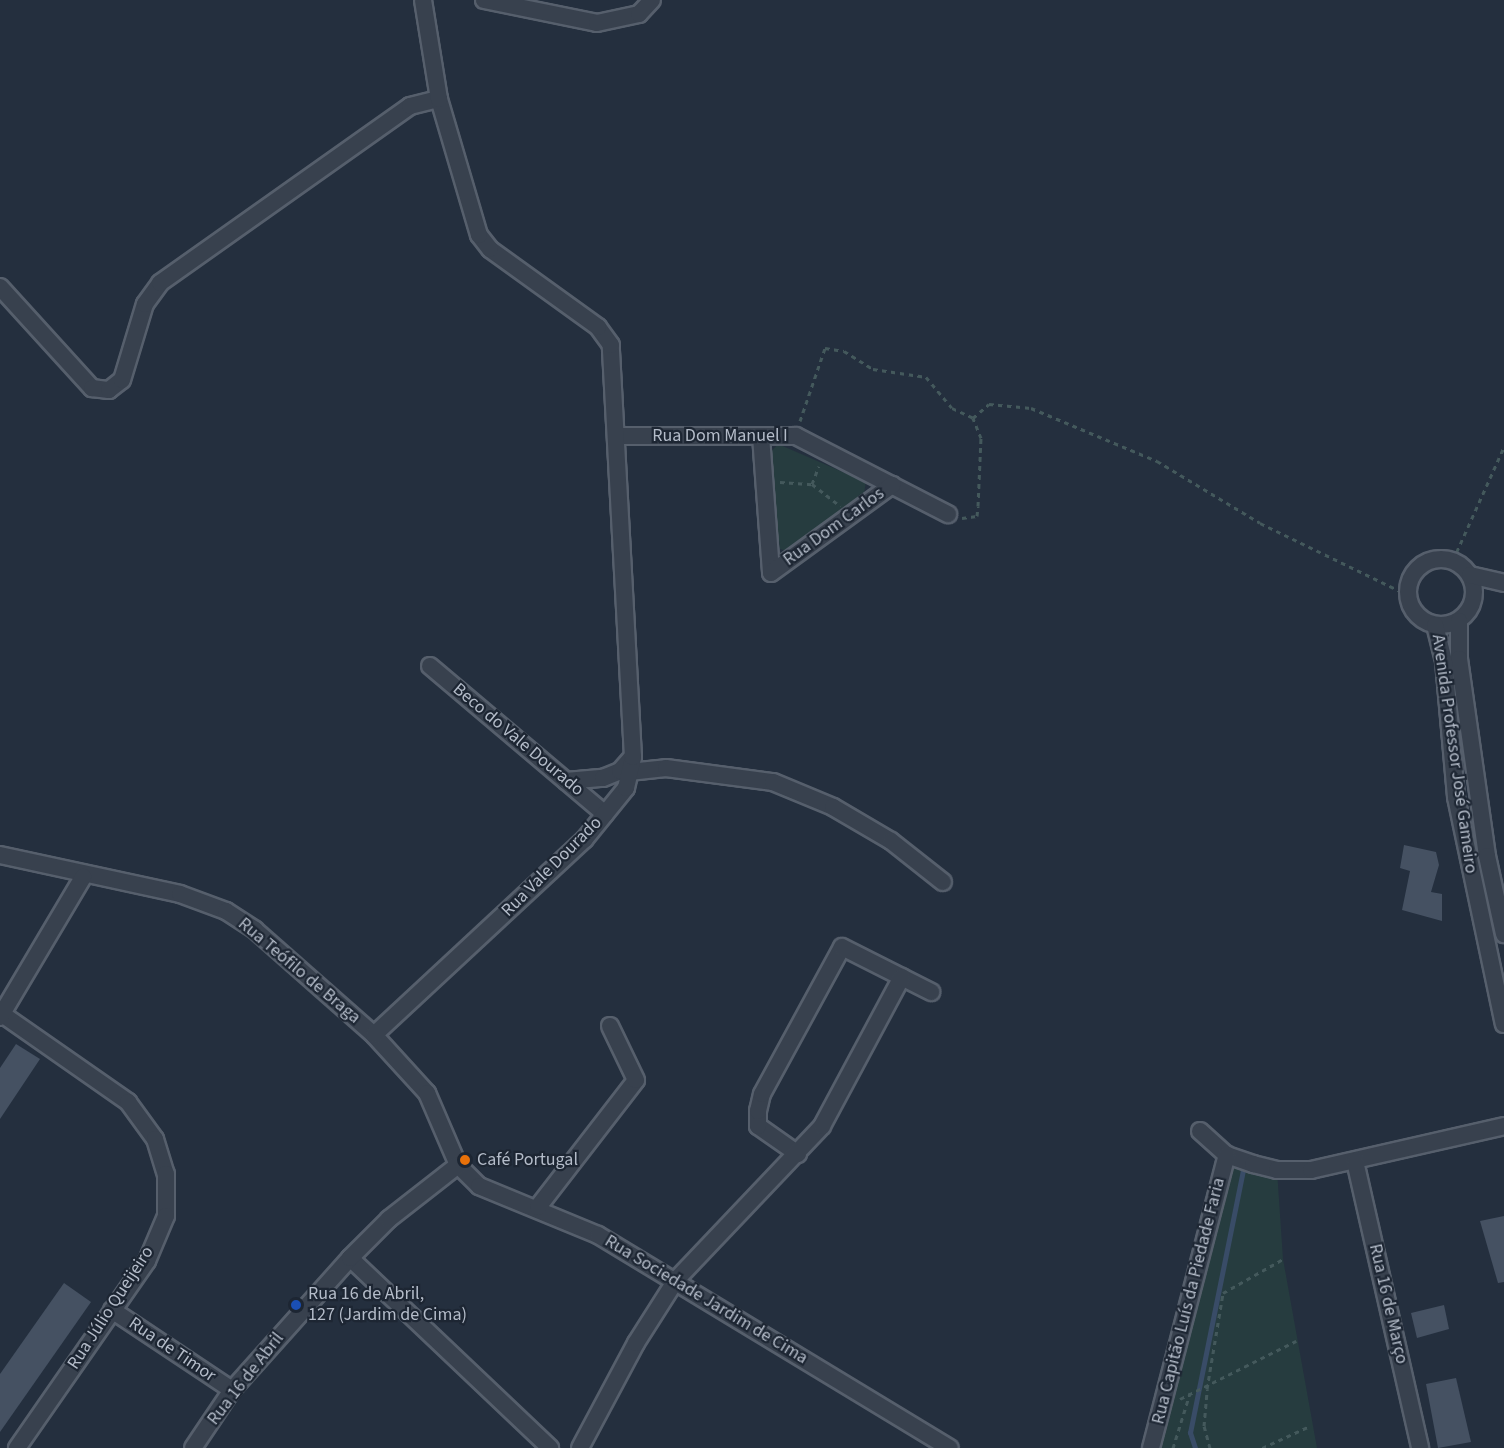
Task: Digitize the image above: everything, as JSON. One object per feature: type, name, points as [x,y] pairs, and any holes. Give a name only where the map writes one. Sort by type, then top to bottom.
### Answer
[{"type":"street","name":"Rua Vale Dourado","points":[[374,1035],[584,840],[626,788],[631,764],[618,436],[611,345],[598,327],[490,249],[479,236],[439,99],[423,0]]},
{"type":"street","points":[[484,0],[597,23],[639,14],[652,0]]},
{"type":"street","points":[[0,287],[92,388],[109,390],[122,380],[145,304],[160,283],[410,106],[439,99]]},
{"type":"street","name":"Rua Dom Manuel I","points":[[618,436],[792,436],[948,514]]},
{"type":"street","name":"Rua Dom Carlos","points":[[761,436],[771,573],[892,485]]},
{"type":"street","points":[[1408,595],[1410,578],[1423,563],[1453,560],[1470,575],[1504,584]]},
{"type":"street","points":[[1470,575],[1473,601],[1504,584]]},
{"type":"street","name":"Avenida Professor José Gameiro","points":[[1408,595],[1417,616],[1435,625],[1459,621]]},
{"type":"street","name":"Avenida Professor José Gameiro","points":[[1473,601],[1459,621],[1459,659],[1487,856],[1504,934]]},
{"type":"street","name":"Avenida Professor José Gameiro","points":[[1435,625],[1444,662],[1456,797],[1504,1024]]},
{"type":"street","name":"Beco do Vale Dourado","points":[[430,666],[605,814]]},
{"type":"street","points":[[566,781],[603,778],[631,764],[773,782],[832,807],[891,841],[943,882]]},
{"type":"street","name":"Rua Teófilo de Braga","points":[[0,855],[83,877],[180,894],[226,912],[255,930],[374,1035],[428,1093],[458,1165]]},
{"type":"street","points":[[1,1015],[83,877]]},
{"type":"street","points":[[798,1154],[758,1126],[758,1111],[762,1094],[842,947],[931,992]]},
{"type":"street","points":[[580,1448],[626,1361],[676,1280],[798,1154],[822,1126],[902,976]]},
{"type":"street","name":"Rua Júlio Queijeiro","points":[[1,1015],[128,1102],[155,1139],[166,1174],[166,1216],[147,1261],[17,1448]]},
{"type":"street","points":[[538,1207],[636,1080],[610,1026]]},
{"type":"street","points":[[1200,1131],[1227,1155],[1277,1170],[1311,1170],[1504,1126]]},
{"type":"street","name":"Rua Capitão Luís da Piedade Faria","points":[[1151,1448],[1227,1155]]},
{"type":"street","name":"Rua 16 de Março","points":[[1355,1161],[1420,1448]]},
{"type":"street","name":"Rua Sociedade Jardim de Cima","points":[[458,1165],[479,1186],[538,1207],[598,1235],[676,1280],[950,1448]]},
{"type":"street","name":"Rua 16 de Abril","points":[[193,1448],[232,1390],[350,1258],[389,1219],[458,1165]]},
{"type":"street","points":[[350,1258],[549,1448]]},
{"type":"street","name":"Rua de Timor","points":[[112,1310],[232,1390]]},
{"type":"path","points":[[792,436],[806,409],[825,348],[844,351],[873,369],[926,377],[952,408],[973,417],[981,438],[977,516],[967,519],[948,514]]},
{"type":"path","points":[[973,417],[989,404],[1031,408],[1157,461],[1260,523],[1408,595]]},
{"type":"path","points":[[1453,560],[1504,447]]},
{"type":"path","points":[[812,484],[821,462]]},
{"type":"path","points":[[773,484],[796,480],[812,484],[846,511]]},
{"type":"path","points":[[1210,1448],[1204,1426],[1207,1389],[1223,1293],[1283,1259]]},
{"type":"path","points":[[1173,1448],[1190,1394],[1207,1389],[1296,1341]]},
{"type":"path","points":[[1262,1448],[1310,1426]]},
{"type":"green space","points":[[778,444],[866,482],[863,499],[787,551],[780,549],[769,454]]},
{"type":"green space","points":[[1227,1155],[1277,1170],[1283,1259],[1317,1448],[1151,1448]]},
{"type":"building","points":[[1404,845],[1436,852],[1439,865],[1431,892],[1442,894],[1442,921],[1402,910],[1410,871],[1400,868]]},
{"type":"building","points":[[16,1044],[40,1059],[0,1119],[0,1068]]},
{"type":"building","points":[[1504,1216],[1504,1282],[1498,1283],[1480,1221]]},
{"type":"building","points":[[64,1283],[91,1302],[0,1432],[0,1374]]},
{"type":"building","points":[[1444,1305],[1449,1329],[1417,1338],[1411,1313]]},
{"type":"building","points":[[1456,1378],[1471,1442],[1438,1448],[1426,1384]]},
{"type":"waterway","points":[[1195,1448],[1190,1433],[1244,1166]]},
{"type":"place","name":"Café Portugal","points":[[465,1160]]},
{"type":"place","name":"Rua 16 de Abril, 127 (Jardim de Cima)","points":[[296,1305]]}]
